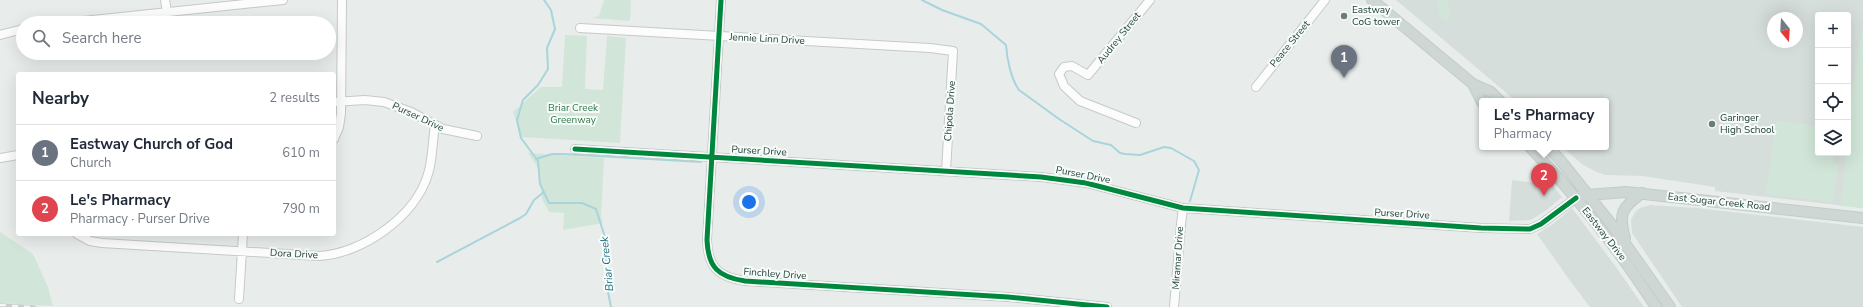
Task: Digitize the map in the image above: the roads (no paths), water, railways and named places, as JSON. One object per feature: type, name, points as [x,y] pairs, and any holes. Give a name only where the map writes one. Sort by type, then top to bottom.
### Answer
[{"type":"main road","points":[[1372,0],[1473,84],[1491,92],[1497,98]]},
{"type":"main road","points":[[1473,84],[1480,98]]},
{"type":"main road","name":"Eastway Drive","points":[[1533,150],[1576,198],[1617,250],[1656,307]]},
{"type":"main road","name":"Eastway Drive","points":[[1551,150],[1626,244],[1670,307]]},
{"type":"main road","name":"East Sugar Creek Road","points":[[1576,198],[1587,195],[1626,192],[1642,193],[1863,218]]},
{"type":"main road","points":[[1626,244],[1621,223],[1622,213],[1628,202],[1642,193]]},
{"type":"street","points":[[166,0],[167,12]]},
{"type":"street","points":[[130,16],[283,0]]},
{"type":"street","points":[[336,133],[340,120],[337,102],[342,0]]},
{"type":"street","name":"Finchley Drive","points":[[721,0],[707,248],[712,265],[727,277],[745,281],[1000,297],[1107,307]]},
{"type":"street","name":"Audrey Street","points":[[1136,123],[1080,101],[1064,86],[1058,74],[1064,67],[1072,66],[1088,76],[1150,0]]},
{"type":"street","name":"Peace Street","points":[[1256,87],[1325,0]]},
{"type":"street","name":"Jennie Linn Drive","points":[[580,28],[930,48],[953,51]]},
{"type":"street","points":[[0,35],[16,31]]},
{"type":"street","name":"Chipola Drive","points":[[946,172],[953,51]]},
{"type":"street","name":"Purser Drive","points":[[337,102],[364,100],[390,103],[435,126],[463,134],[477,136]]},
{"type":"street","name":"Dora Drive","points":[[81,236],[90,241],[102,243],[242,252],[330,256],[355,249],[403,216],[418,197],[426,182],[430,168],[435,126]]},
{"type":"street","name":"Purser Drive","points":[[575,149],[1064,179],[1086,183],[1183,208],[1297,217],[1523,230],[1541,224],[1576,198]]},
{"type":"street","points":[[0,158],[16,155]]},
{"type":"street","name":"Miramar Drive","points":[[1174,307],[1180,224],[1183,208]]},
{"type":"street","points":[[239,299],[243,236]]},
{"type":"waterway","name":"Briar Creek","points":[[544,0],[551,10],[555,29],[547,48],[548,69],[538,85],[523,100],[517,120],[521,138],[538,161],[540,184],[549,203],[582,203],[596,209],[604,234],[608,292],[611,307]]},
{"type":"waterway","points":[[922,0],[942,10],[981,24],[1006,45],[1010,69],[1019,90],[1093,141],[1111,145],[1120,153],[1125,154],[1140,155],[1164,147],[1171,148],[1194,161],[1199,170],[1190,201]]},
{"type":"waterway","points":[[536,159],[552,154],[563,154],[701,162]]},
{"type":"waterway","points":[[437,262],[520,218],[526,214],[534,200],[544,192]]},
{"type":"railway","points":[[0,305],[34,307]]},
{"type":"place","name":"Eastway CoG tower","points":[[1344,16]]},
{"type":"place","name":"Eastway Church of God","points":[[1344,78]]},
{"type":"place","name":"Garinger High School","points":[[1712,124]]},
{"type":"place","name":"Le's Pharmacy","points":[[1544,196]]},
{"type":"park label","name":"Briar Creek Greenway","points":[[573,114]]}]
